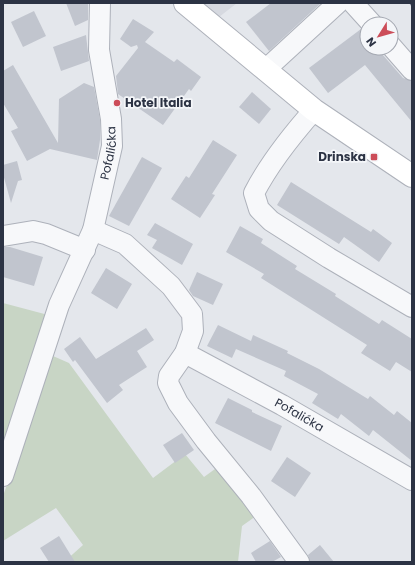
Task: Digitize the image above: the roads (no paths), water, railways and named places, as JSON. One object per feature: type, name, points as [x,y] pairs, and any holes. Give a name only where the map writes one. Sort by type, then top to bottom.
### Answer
[{"type":"main road","points":[[185,3],[314,110],[412,176]]},
{"type":"street","name":"Pofalićka","points":[[3,476],[59,305],[93,230],[112,146],[111,119],[99,50],[100,3]]},
{"type":"street","points":[[265,70],[338,3]]},
{"type":"street","points":[[353,3],[365,16]]},
{"type":"street","points":[[399,55],[412,70]]},
{"type":"street","points":[[314,110],[281,148],[265,172],[254,193],[259,209],[272,221],[329,258],[412,307]]},
{"type":"street","points":[[93,230],[125,244],[171,286],[192,314],[193,331],[185,353],[169,376],[168,383],[178,403],[206,441],[282,535],[299,562]]},
{"type":"street","points":[[3,236],[33,231],[46,234],[85,250]]},
{"type":"street","name":"Pofalićka","points":[[185,353],[282,405],[412,480]]},
{"type":"place","name":"Hotel Italia","points":[[117,103]]},
{"type":"place","name":"Drinska","points":[[374,157]]}]
